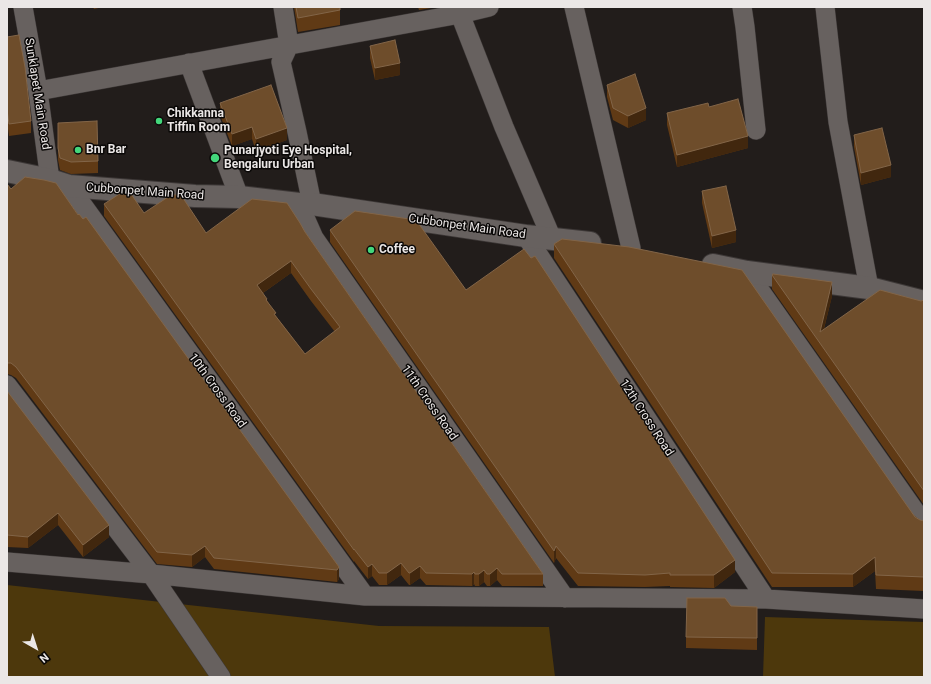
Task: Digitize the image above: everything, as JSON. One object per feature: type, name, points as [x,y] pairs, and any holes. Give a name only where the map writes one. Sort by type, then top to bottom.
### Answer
[{"type":"street","name":"Sunklapet Main Road","points":[[23,7],[38,91],[60,183]]},
{"type":"street","points":[[283,7],[289,45]]},
{"type":"street","points":[[38,91],[460,14],[489,7]]},
{"type":"street","points":[[574,7],[638,250]]},
{"type":"street","points":[[742,7],[756,130]]},
{"type":"street","points":[[825,7],[838,122],[869,288]]},
{"type":"street","points":[[460,14],[504,127],[552,239]]},
{"type":"street","name":"11th Cross Road","points":[[289,45],[281,62],[297,132],[305,204],[314,238],[565,598]]},
{"type":"street","points":[[189,63],[239,197]]},
{"type":"street","name":"Cubbonpet Main Road","points":[[7,171],[60,183],[195,196],[239,197],[305,204],[526,236],[638,250]]},
{"type":"street","name":"10th Cross Road","points":[[60,183],[365,596]]},
{"type":"street","name":"12th Cross Road","points":[[526,236],[766,599]]},
{"type":"street","points":[[693,261],[747,272],[869,288],[924,302]]},
{"type":"street","points":[[747,272],[924,524]]},
{"type":"street","points":[[7,385],[151,574],[221,677]]},
{"type":"street","points":[[7,562],[151,574],[365,596],[766,599],[924,609]]},
{"type":"shaded area","points":[[7,585],[379,626],[549,627],[555,677],[7,677]]},
{"type":"shaded area","points":[[765,617],[924,622],[924,677],[763,677]]},
{"type":"building","points":[[296,7],[340,7],[340,10],[298,18]]},
{"type":"building","points":[[19,35],[25,67],[31,121],[9,124],[7,110],[7,37]]},
{"type":"building","points":[[395,40],[400,63],[375,68],[370,46]]},
{"type":"building","points":[[635,74],[646,108],[628,116],[613,108],[607,85]]},
{"type":"building","points":[[271,85],[287,128],[256,139],[252,127],[232,134],[220,103]]},
{"type":"building","points":[[738,99],[748,136],[677,155],[667,113],[708,103],[709,107]]},
{"type":"building","points":[[97,121],[98,161],[71,162],[60,158],[58,148],[58,123]]},
{"type":"building","points":[[882,128],[891,165],[861,173],[854,135]]},
{"type":"building","points":[[25,177],[56,183],[78,215],[79,214],[83,219],[86,217],[339,567],[337,570],[214,558],[205,546],[192,555],[157,552],[16,367],[11,363],[7,363],[7,184],[11,189]]},
{"type":"building","points":[[726,186],[736,230],[712,236],[702,191]]},
{"type":"building","points":[[124,191],[129,191],[144,213],[171,195],[181,195],[206,233],[252,199],[287,203],[305,232],[543,574],[502,574],[497,568],[490,574],[487,574],[484,570],[479,574],[475,574],[474,572],[472,574],[426,573],[420,566],[409,573],[401,563],[387,573],[379,573],[372,564],[368,567],[354,550],[104,204]],"holes":[[[291,261],[340,327],[305,354],[274,314],[276,313],[257,285]]]},
{"type":"building","points":[[355,211],[416,220],[466,290],[524,249],[531,258],[535,256],[735,560],[714,575],[670,575],[670,573],[645,575],[578,573],[556,546],[554,551],[330,230]]},
{"type":"building","points":[[562,239],[629,247],[742,270],[915,517],[924,521],[924,577],[876,575],[875,557],[853,574],[772,573],[554,244]]},
{"type":"building","points":[[772,275],[832,282],[820,332],[880,290],[921,301],[924,300],[924,491]]},
{"type":"building","points":[[7,391],[109,525],[83,545],[58,513],[28,537],[7,535]]},
{"type":"building","points":[[687,598],[725,598],[731,606],[757,607],[757,638],[686,637]]},
{"type":"place","name":"Chikkanna Tiffin Room","points":[[159,121]]},
{"type":"place","name":"Bnr Bar","points":[[78,150]]},
{"type":"place","name":"Punarjyoti Eye Hospital, Bengaluru Urban","points":[[215,158]]},
{"type":"place","name":"Coffee","points":[[371,250]]}]
